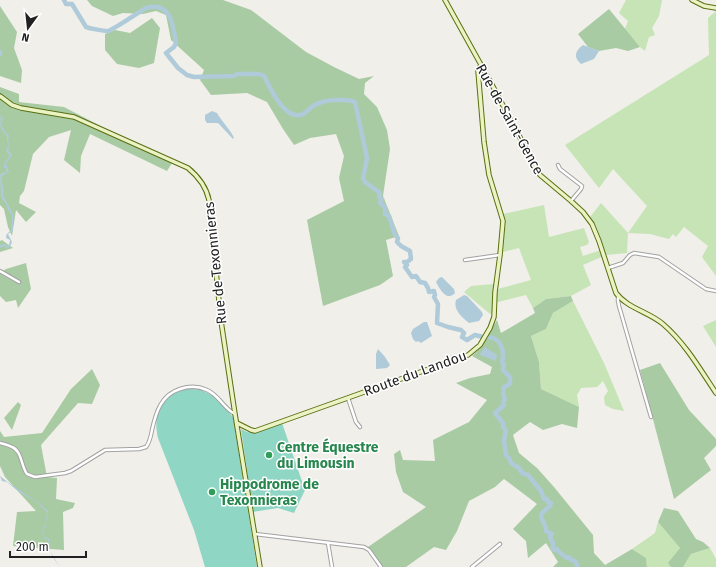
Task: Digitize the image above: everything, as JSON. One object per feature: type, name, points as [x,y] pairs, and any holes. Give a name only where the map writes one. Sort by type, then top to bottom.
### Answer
[{"type":"street","name":"Rue de Saint-Gence","points":[[445,0],[540,175],[583,212],[592,224],[618,297]]},
{"type":"street","points":[[692,0],[704,6],[716,8]]},
{"type":"street","name":"Route du Landou","points":[[236,423],[255,431],[468,355],[473,352],[484,339],[490,328],[495,311],[495,292],[500,255],[502,218],[489,175],[485,148],[478,71],[481,65]]},
{"type":"street","name":"Rue de Texonnieras","points":[[0,96],[12,105],[21,108],[74,117],[188,168],[205,186],[209,200],[221,321],[260,567]]},
{"type":"street","points":[[558,165],[560,169],[582,186],[571,201]]},
{"type":"street","points":[[608,268],[622,263],[634,253],[652,255],[659,257],[706,289],[716,291]]},
{"type":"street","points":[[465,260],[500,255]]},
{"type":"street","points":[[0,270],[19,282]]},
{"type":"street","points":[[618,297],[664,325],[686,348],[716,393]]},
{"type":"street","points":[[618,297],[619,306],[651,417]]},
{"type":"street","points":[[0,443],[13,447],[18,451],[23,468],[27,474],[35,477],[71,471],[105,450],[139,449],[146,447],[150,442],[155,416],[159,406],[165,398],[177,390],[194,387],[206,390],[220,399],[230,412],[235,414]]},
{"type":"street","points":[[348,398],[356,422],[360,427]]},
{"type":"street","points":[[254,534],[364,547],[369,550],[381,567]]},
{"type":"street","points":[[328,543],[332,567]]},
{"type":"street","points":[[472,567],[500,544]]},
{"type":"green space","points":[[87,0],[223,0],[251,10],[306,52],[334,67],[359,79],[374,76],[365,83],[364,94],[377,107],[387,130],[390,149],[383,196],[399,236],[386,240],[393,276],[380,285],[323,306],[307,220],[344,201],[339,178],[344,156],[336,134],[310,138],[294,145],[267,102],[247,93],[211,95],[200,80],[204,70],[171,40],[166,15],[156,11],[143,14],[123,13],[113,16],[92,6]]},
{"type":"green space","points":[[626,0],[662,0],[659,16],[652,28],[655,35],[649,37],[645,51],[625,29],[628,21],[619,13]]},
{"type":"green space","points":[[0,6],[17,32],[14,48],[22,70],[21,83],[0,76]]},
{"type":"green space","points":[[609,9],[640,47],[628,51],[616,48],[599,51],[588,47],[578,34]]},
{"type":"green space","points":[[716,11],[716,276],[702,257],[708,246],[684,227],[676,237],[673,234],[669,239],[650,234],[628,233],[647,206],[613,169],[599,188],[565,145],[709,55],[708,18]]},
{"type":"green space","points":[[152,18],[160,28],[154,63],[139,68],[117,64],[105,50],[105,34],[115,30],[130,33]]},
{"type":"green space","points":[[0,87],[19,94],[19,102],[64,107],[172,163],[167,171],[90,134],[81,156],[80,173],[64,160],[71,130],[49,137],[33,154],[24,191],[20,196],[19,203],[36,212],[26,222],[16,210],[12,236],[8,227],[4,209],[0,205]]},
{"type":"green space","points":[[601,203],[628,233],[627,253],[606,255],[583,265],[591,285],[571,296],[546,299],[533,308],[526,295],[494,303],[493,312],[490,314],[464,292],[471,286],[494,284],[494,290],[531,280],[519,248],[503,252],[505,220],[503,214],[544,205],[549,237],[584,228],[589,242],[587,245],[580,247],[583,256],[604,249],[597,229],[590,217]]},
{"type":"green space","points":[[2,240],[13,248],[0,252],[0,241]]},
{"type":"green space","points":[[26,263],[31,289],[18,308],[16,300],[6,302],[0,296],[0,273],[6,269]]},
{"type":"green space","points":[[571,296],[573,301],[553,313],[546,329],[531,336],[539,362],[541,389],[579,407],[577,428],[562,424],[543,430],[530,422],[513,435],[519,453],[537,468],[593,535],[594,553],[605,565],[632,549],[646,558],[647,567],[553,567],[558,562],[546,543],[528,558],[526,541],[513,529],[537,504],[504,479],[495,487],[469,501],[457,531],[446,550],[434,547],[406,567],[383,567],[368,547],[426,507],[403,492],[396,472],[394,454],[400,450],[403,460],[435,461],[433,440],[469,422],[487,400],[456,383],[470,378],[490,374],[492,367],[472,356],[482,346],[497,320],[501,333],[535,313],[533,308],[546,299]]},
{"type":"green space","points":[[573,301],[604,363],[624,411],[613,409],[605,405],[604,397],[608,391],[603,381],[597,387],[581,388],[577,395],[579,407],[541,389],[539,362],[531,336],[546,329],[553,313]]},
{"type":"green space","points":[[716,320],[716,347],[703,326]]},
{"type":"green space","points":[[660,363],[689,410],[716,439],[716,446],[704,458],[711,470],[674,499],[640,370]]},
{"type":"green space","points":[[92,369],[100,385],[92,404],[78,403],[41,445],[47,477],[57,478],[56,499],[75,503],[73,508],[63,512],[64,550],[13,546],[17,512],[36,511],[5,477],[0,466],[0,431],[4,437],[42,433],[71,389]]},
{"type":"green space","name":"Hippodrome de Texonnieras","points":[[189,389],[201,390],[214,396],[233,417],[257,567],[205,567],[194,530],[158,438],[157,429],[158,413],[161,406],[172,395]]},
{"type":"green space","points":[[18,402],[21,405],[12,430],[4,418]]},
{"type":"green space","name":"Centre Équestre du Limousin","points":[[282,423],[305,490],[294,513],[278,508],[253,512],[241,429],[247,432],[255,433]]},
{"type":"green space","points":[[664,508],[678,511],[696,539],[703,542],[710,548],[691,554],[683,567],[671,567],[668,563],[680,548],[658,522]]},
{"type":"green space","points":[[658,522],[680,548],[669,563],[671,567],[647,567],[646,558],[632,549],[655,533]]},
{"type":"green space","points":[[710,548],[716,559],[716,567],[683,567],[691,554]]},
{"type":"water","points":[[583,45],[599,51],[594,59],[581,64],[577,59],[576,54]]},
{"type":"water","points":[[212,111],[217,113],[231,132],[234,138],[233,139],[218,123],[207,123],[205,120],[205,115]]},
{"type":"water","points":[[0,115],[3,119],[1,124],[5,132],[9,135],[8,142],[10,143],[8,150],[12,155],[5,165],[7,166],[9,172],[2,176],[3,195],[14,216],[13,231],[8,234],[12,242],[10,247],[6,248],[4,246],[0,248],[0,245],[9,245],[10,240],[6,238],[6,236],[11,230],[12,215],[1,197],[0,175],[7,172],[6,168],[4,168],[4,164],[10,155],[6,151],[9,144],[7,142],[7,135],[1,128]]},
{"type":"water","points":[[442,277],[454,289],[455,293],[449,296],[444,294],[436,282]]},
{"type":"water","points":[[464,295],[467,296],[482,312],[483,315],[479,321],[469,323],[457,310],[455,304],[456,300]]},
{"type":"water","points":[[424,322],[427,322],[432,336],[421,343],[418,341],[416,342],[411,333],[413,329]]},
{"type":"water","points":[[485,347],[497,355],[496,361],[480,355]]},
{"type":"water","points":[[378,349],[390,365],[387,368],[376,369],[376,354]]},
{"type":"water","points":[[0,476],[36,501],[48,511],[46,525],[43,532],[45,537],[49,539],[51,551],[48,540],[45,538],[42,532],[46,522],[47,512],[35,501],[19,492],[7,482],[2,481]]},
{"type":"waterway","points":[[64,0],[66,4],[72,4],[86,27],[106,31],[115,28],[146,8],[161,8],[166,11],[172,22],[176,43],[174,47],[166,53],[178,68],[187,75],[194,77],[234,76],[237,74],[259,74],[264,76],[274,95],[284,109],[290,113],[296,115],[303,114],[316,104],[322,102],[346,100],[355,102],[367,158],[363,179],[380,193],[379,197],[382,199],[380,203],[385,207],[385,214],[389,216],[395,235],[398,238],[397,242],[410,251],[411,259],[404,262],[407,265],[405,267],[412,277],[416,276],[420,282],[425,283],[429,292],[434,291],[434,297],[438,304],[437,323],[461,330],[464,333],[462,337],[467,340],[475,335],[483,337]]},
{"type":"waterway","points":[[487,337],[496,339],[501,345],[503,353],[502,362],[504,364],[503,370],[510,377],[510,384],[504,387],[504,405],[495,413],[503,423],[503,427],[506,430],[504,440],[506,455],[511,463],[519,468],[522,473],[528,475],[541,491],[544,499],[547,499],[548,502],[551,503],[550,506],[542,513],[541,517],[546,531],[552,534],[550,537],[553,543],[553,549],[557,549],[567,558],[569,557],[571,560],[575,561],[577,567]]},
{"type":"place","name":"Centre Équestre du Limousin","points":[[269,455]]},
{"type":"place","name":"Hippodrome de Texonnieras","points":[[212,492]]}]
